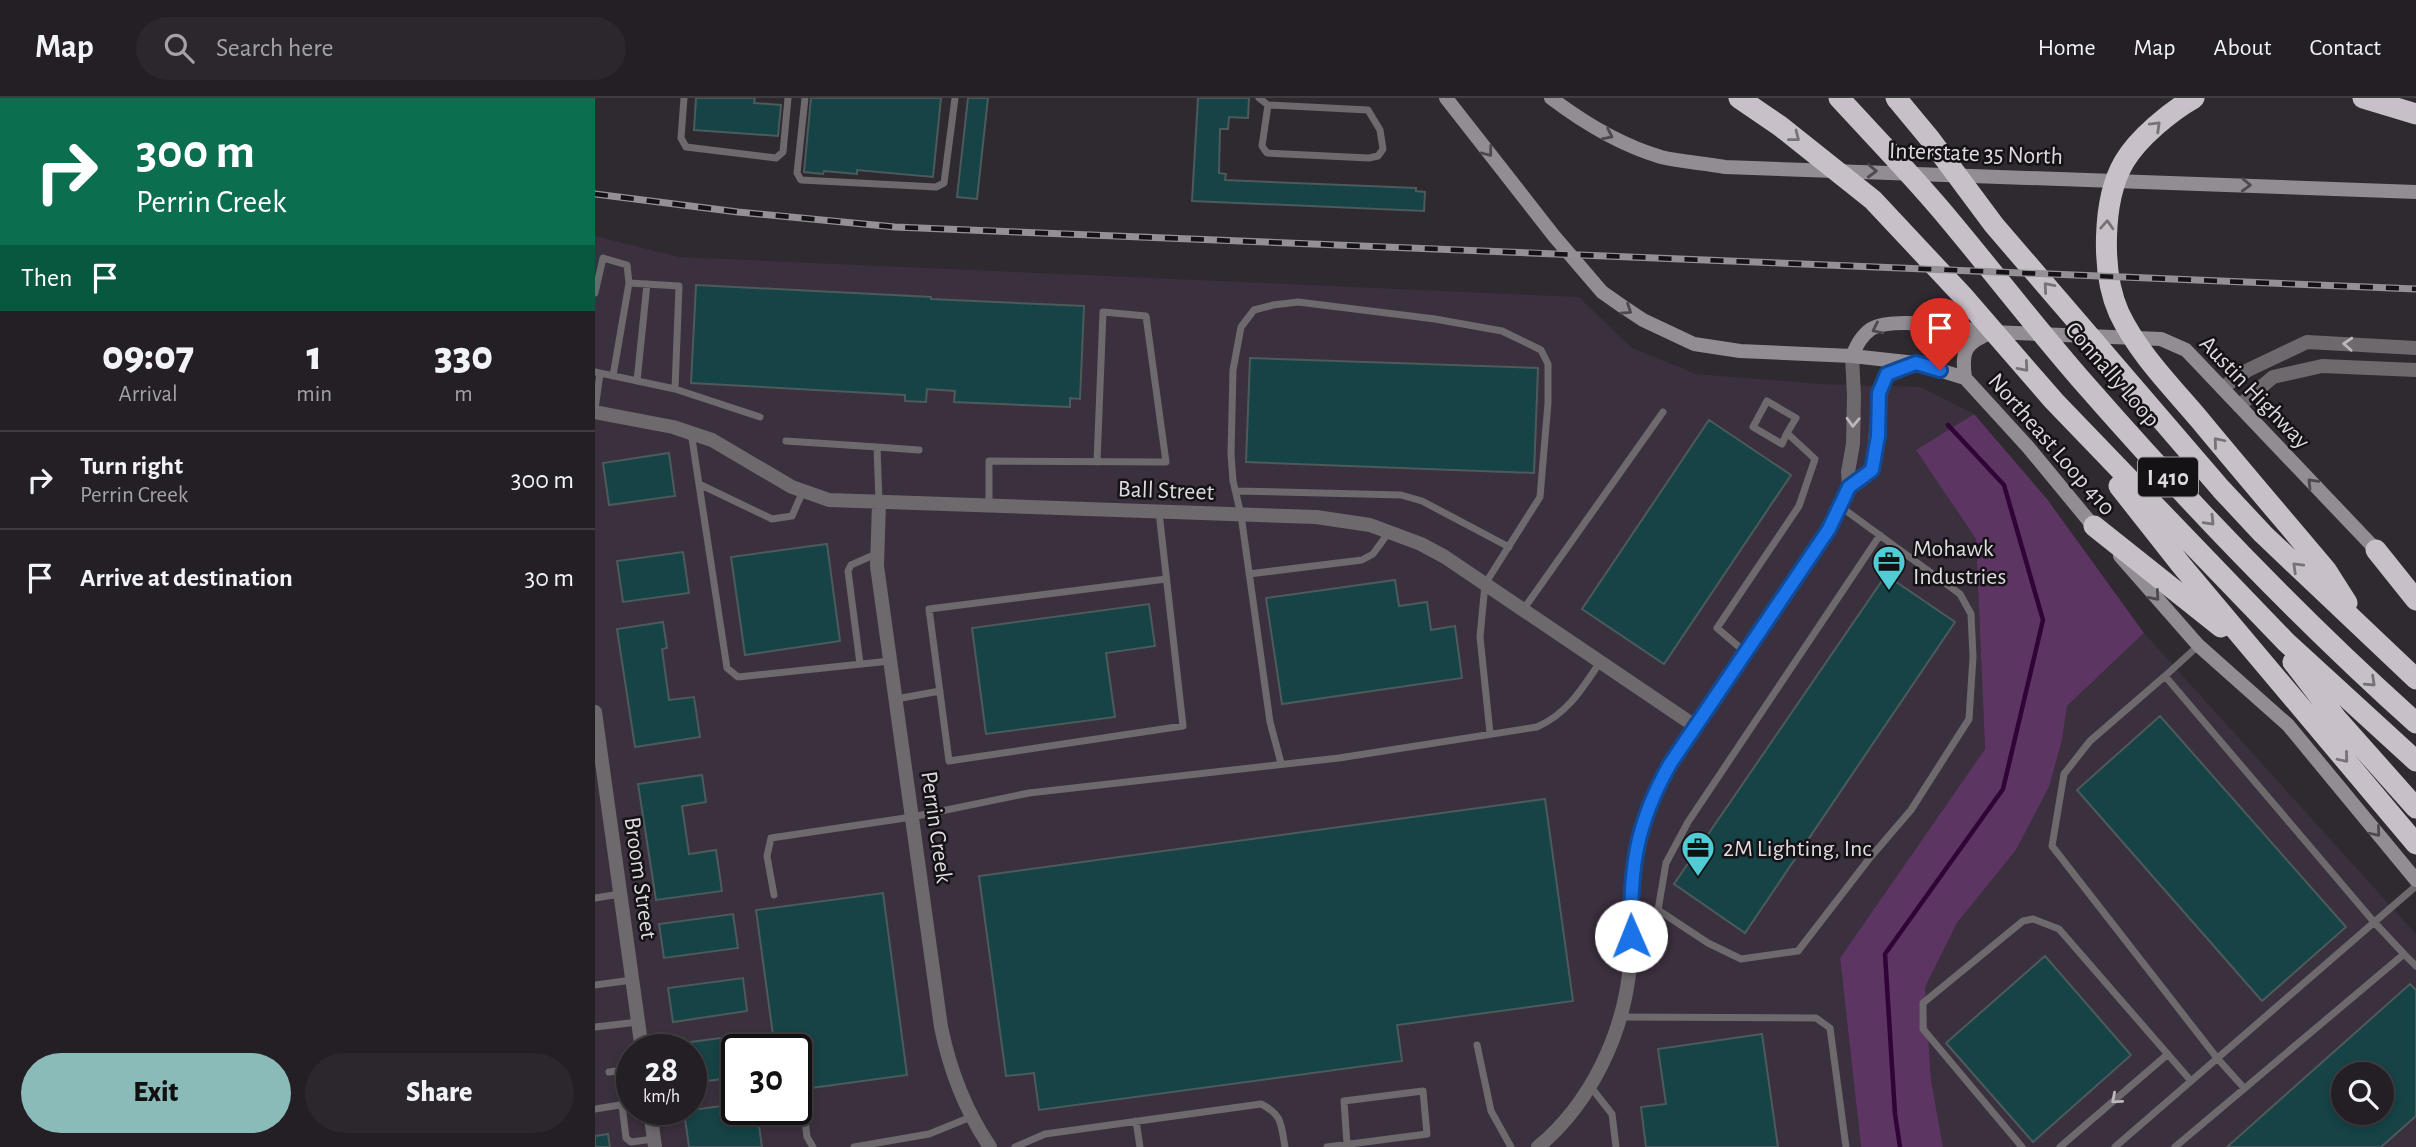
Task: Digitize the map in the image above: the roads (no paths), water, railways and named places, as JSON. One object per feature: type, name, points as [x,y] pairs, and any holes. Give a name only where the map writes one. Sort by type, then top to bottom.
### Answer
[{"type":"highway","points":[[1739,98],[1780,126],[1873,200],[1962,295],[2054,401],[2286,642],[2416,761]]},
{"type":"highway","points":[[1896,98],[1994,225],[2221,489],[2263,534],[2364,631]]},
{"type":"highway","name":"I 410","points":[[2194,98],[2162,120],[2124,162],[2108,206],[2106,250],[2111,289],[2119,313],[2147,357],[2326,570],[2364,631],[2416,679]]},
{"type":"highway","points":[[2363,98],[2416,114]]},
{"type":"highway","name":"Connally Loop","points":[[1840,100],[1882,142],[1942,210],[2081,380],[2167,476],[2289,603],[2416,723]]},
{"type":"highway","points":[[1942,210],[2073,384],[2336,718],[2416,808]]},
{"type":"highway","points":[[2054,401],[2182,566],[2416,844]]},
{"type":"highway","points":[[2094,526],[2336,718]]},
{"type":"highway","points":[[2376,550],[2416,600]]},
{"type":"main road","name":"Northeast Loop 410","points":[[1446,98],[1504,174],[1602,292],[1643,320],[1694,344],[1740,351],[1852,356],[1916,363],[1965,378],[2198,645],[2288,725],[2416,880]]},
{"type":"main road","name":"Interstate 35 North","points":[[1551,98],[1584,123],[1617,140],[1661,157],[1725,167],[2416,192]]},
{"type":"main road","name":"Austin Highway","points":[[1852,356],[1858,341],[1872,329],[1893,322],[2011,334],[2161,339],[2186,350],[2376,550],[2416,587]]},
{"type":"main road","points":[[1965,378],[1962,362],[1964,351],[1973,340],[1992,332]]},
{"type":"street","points":[[2222,388],[2248,370],[2307,342],[2416,348]]},
{"type":"street","points":[[1542,1146],[1590,1085],[1609,1049],[1620,1017],[1630,965],[1632,866],[1646,813],[1670,764],[1829,529],[1849,487],[1854,408],[1852,356]]},
{"type":"street","points":[[1849,487],[1872,470],[1878,436],[1879,393],[1887,374],[1916,363]]},
{"type":"street","points":[[2239,406],[2273,377],[2322,366],[2416,370]]},
{"type":"street","name":"Ball Street","points":[[595,411],[691,432],[729,448],[772,477],[829,500],[1343,520],[1389,531],[1445,557],[1695,726]]},
{"type":"street","name":"Perrin Creek","points":[[879,503],[877,554],[946,1054],[954,1080],[971,1117],[990,1147]]},
{"type":"street","name":"Broom Street","points":[[595,712],[640,1034]]},
{"type":"street","points":[[652,1125],[654,1143]]},
{"type":"lane","points":[[684,98],[681,138],[686,147],[776,158],[783,152],[789,98]]},
{"type":"lane","points":[[805,98],[797,173],[801,180],[936,187],[944,183],[955,98]]},
{"type":"lane","points":[[1259,98],[1268,105],[1368,110],[1380,130],[1383,149],[1378,156],[1369,158],[1267,153],[1262,146],[1268,105]]},
{"type":"lane","points":[[595,293],[599,257],[627,265],[629,283],[613,376]]},
{"type":"lane","points":[[629,283],[678,286],[675,389]]},
{"type":"lane","points":[[637,381],[647,284]]},
{"type":"lane","points":[[1281,763],[1270,722],[1231,454],[1233,370],[1241,327],[1254,310],[1273,304],[1298,302],[1434,319],[1502,331],[1541,350],[1548,364],[1548,403],[1540,497],[1485,584],[1480,637],[1490,733]]},
{"type":"lane","points":[[989,507],[989,461],[1097,462],[1166,462],[1146,316],[1103,312],[1097,462]]},
{"type":"lane","points":[[595,411],[598,373],[675,389],[760,417]]},
{"type":"lane","points":[[1767,401],[1796,418],[1787,433],[1782,444],[1753,428],[1767,401]]},
{"type":"lane","points":[[1523,610],[1663,412]]},
{"type":"lane","points":[[691,432],[727,668],[738,677],[891,661]]},
{"type":"lane","points":[[1745,652],[1717,628],[1799,506],[1815,460],[1787,433]]},
{"type":"lane","points":[[786,441],[919,450]]},
{"type":"lane","points":[[877,447],[879,503]]},
{"type":"lane","points":[[699,484],[772,519],[792,516],[803,491]]},
{"type":"lane","points":[[1236,491],[1401,495],[1422,501],[1509,547]]},
{"type":"lane","points":[[1630,912],[1658,910],[1708,943],[1741,959],[1798,951],[1869,859],[1911,810],[1969,719],[1973,657],[1971,614],[1960,594],[1841,506]]},
{"type":"lane","points":[[1159,512],[1183,726],[949,761],[929,609],[1166,579]]},
{"type":"lane","points":[[1249,573],[1361,560],[1373,554],[1389,531]]},
{"type":"lane","points":[[1658,910],[1667,863],[1688,822],[1879,535]]},
{"type":"lane","points":[[860,664],[848,571],[851,565],[877,554]]},
{"type":"lane","points":[[2198,645],[2090,741],[2064,774],[2052,846],[2217,1058],[2244,1088]]},
{"type":"lane","points":[[774,895],[767,856],[771,838],[912,817],[1030,793],[1339,758],[1537,727],[1554,719],[1577,697],[1600,661]]},
{"type":"lane","points":[[2165,676],[2374,922],[2416,966]]},
{"type":"lane","points":[[896,699],[940,691]]},
{"type":"lane","points":[[2115,1147],[2416,886]]},
{"type":"lane","points":[[595,898],[620,894]]},
{"type":"lane","points":[[2022,1147],[1923,1029],[1923,1003],[2023,921],[2033,919],[2059,929],[2191,1081]]},
{"type":"lane","points":[[2175,1147],[2404,954]]},
{"type":"lane","points":[[595,985],[632,980]]},
{"type":"lane","points":[[1620,1017],[1816,1018],[1830,1028],[1846,1147]]},
{"type":"lane","points":[[595,1027],[638,1022]]},
{"type":"lane","points":[[1477,1045],[1491,1111],[1511,1147]]},
{"type":"lane","points":[[2060,1147],[2168,1054]]},
{"type":"lane","points":[[609,1072],[616,1071]]},
{"type":"lane","points":[[1590,1085],[1612,1114],[1616,1147]]},
{"type":"lane","points":[[1327,1147],[1427,1134],[1423,1091],[1344,1101],[1347,1144]]},
{"type":"lane","points":[[1015,1147],[1045,1134],[1261,1104],[1272,1110],[1280,1119],[1285,1147]]},
{"type":"lane","points":[[595,1109],[616,1106]]},
{"type":"lane","points":[[854,1147],[929,1134],[971,1117]]},
{"type":"lane","points":[[1136,1121],[1140,1147]]},
{"type":"lane","points":[[625,1125],[627,1138],[631,1142],[654,1143]]},
{"type":"lane","points":[[806,1125],[807,1137],[813,1147]]},
{"type":"waterway","points":[[1900,1147],[1895,1114],[1885,954],[2003,789],[2043,620],[2004,485],[1948,425]]},
{"type":"railway","points":[[595,194],[738,212],[895,227],[2416,289]]},
{"type":"place","name":"Mohawk Industries","points":[[1889,592]]},
{"type":"place","name":"2M Lighting, Inc","points":[[1698,878]]}]
